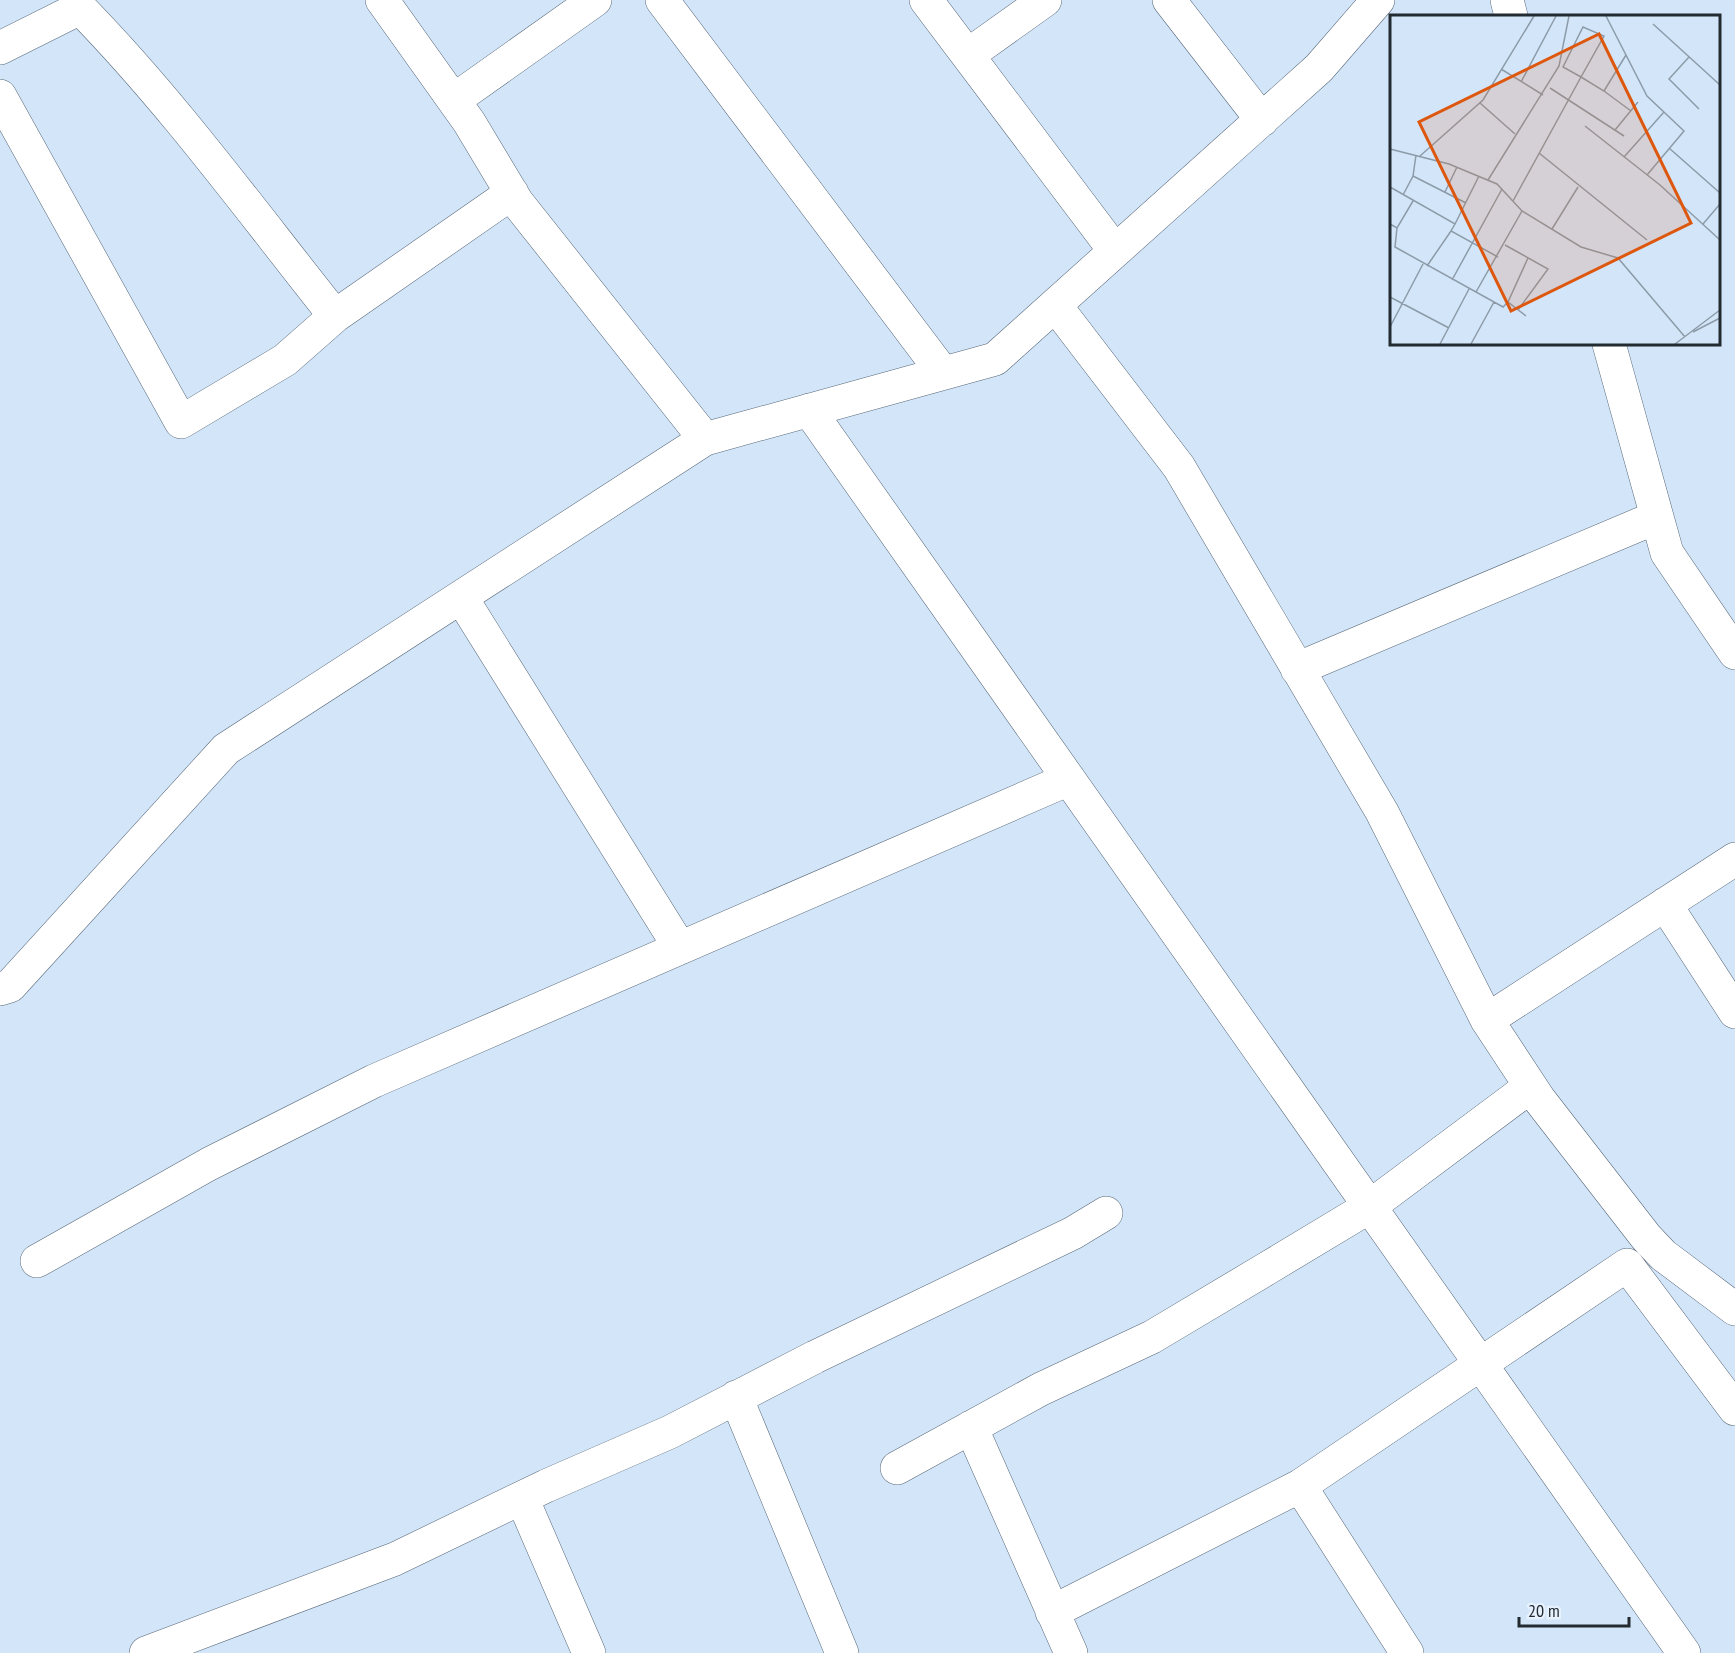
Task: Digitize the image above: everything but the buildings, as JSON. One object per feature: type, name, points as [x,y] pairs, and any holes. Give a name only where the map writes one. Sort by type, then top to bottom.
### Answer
[{"type":"street","points":[[382,0],[454,100],[512,193],[705,439]]},
{"type":"street","points":[[454,100],[595,0]]},
{"type":"street","points":[[662,0],[943,373]]},
{"type":"street","points":[[926,0],[1115,251]]},
{"type":"street","points":[[968,56],[1045,0]]},
{"type":"street","points":[[1169,0],[1262,120]]},
{"type":"street","points":[[0,988],[10,986],[226,749],[705,439],[995,359],[1319,68],[1378,0]]},
{"type":"street","points":[[1507,0],[1511,15]]},
{"type":"street","points":[[0,48],[77,4],[113,42],[182,124],[335,316]]},
{"type":"street","points":[[0,96],[181,422],[285,360],[335,316],[512,193]]},
{"type":"street","points":[[1055,305],[1179,467],[1382,812],[1487,1020],[1539,1099],[1663,1256],[1735,1309]]},
{"type":"street","points":[[1609,345],[1667,553],[1735,653]]},
{"type":"street","points":[[809,410],[1683,1653]]},
{"type":"street","points":[[1298,669],[1657,517]]},
{"type":"street","points":[[461,597],[680,948]]},
{"type":"street","points":[[37,1261],[209,1164],[374,1081],[1069,780]]},
{"type":"street","points":[[1487,1020],[1735,859]]},
{"type":"street","points":[[1665,904],[1735,1012]]},
{"type":"street","points":[[897,1468],[1041,1389],[1152,1337],[1370,1207],[1519,1095]]},
{"type":"street","points":[[146,1653],[394,1559],[522,1498],[670,1432],[814,1357],[1073,1233],[1106,1214]]},
{"type":"street","points":[[1052,1612],[1300,1486],[1627,1265],[1735,1409]]},
{"type":"street","points":[[736,1397],[842,1653]]},
{"type":"street","points":[[971,1427],[1071,1653]]},
{"type":"street","points":[[1300,1486],[1407,1653]]},
{"type":"street","points":[[522,1498],[589,1653]]}]
